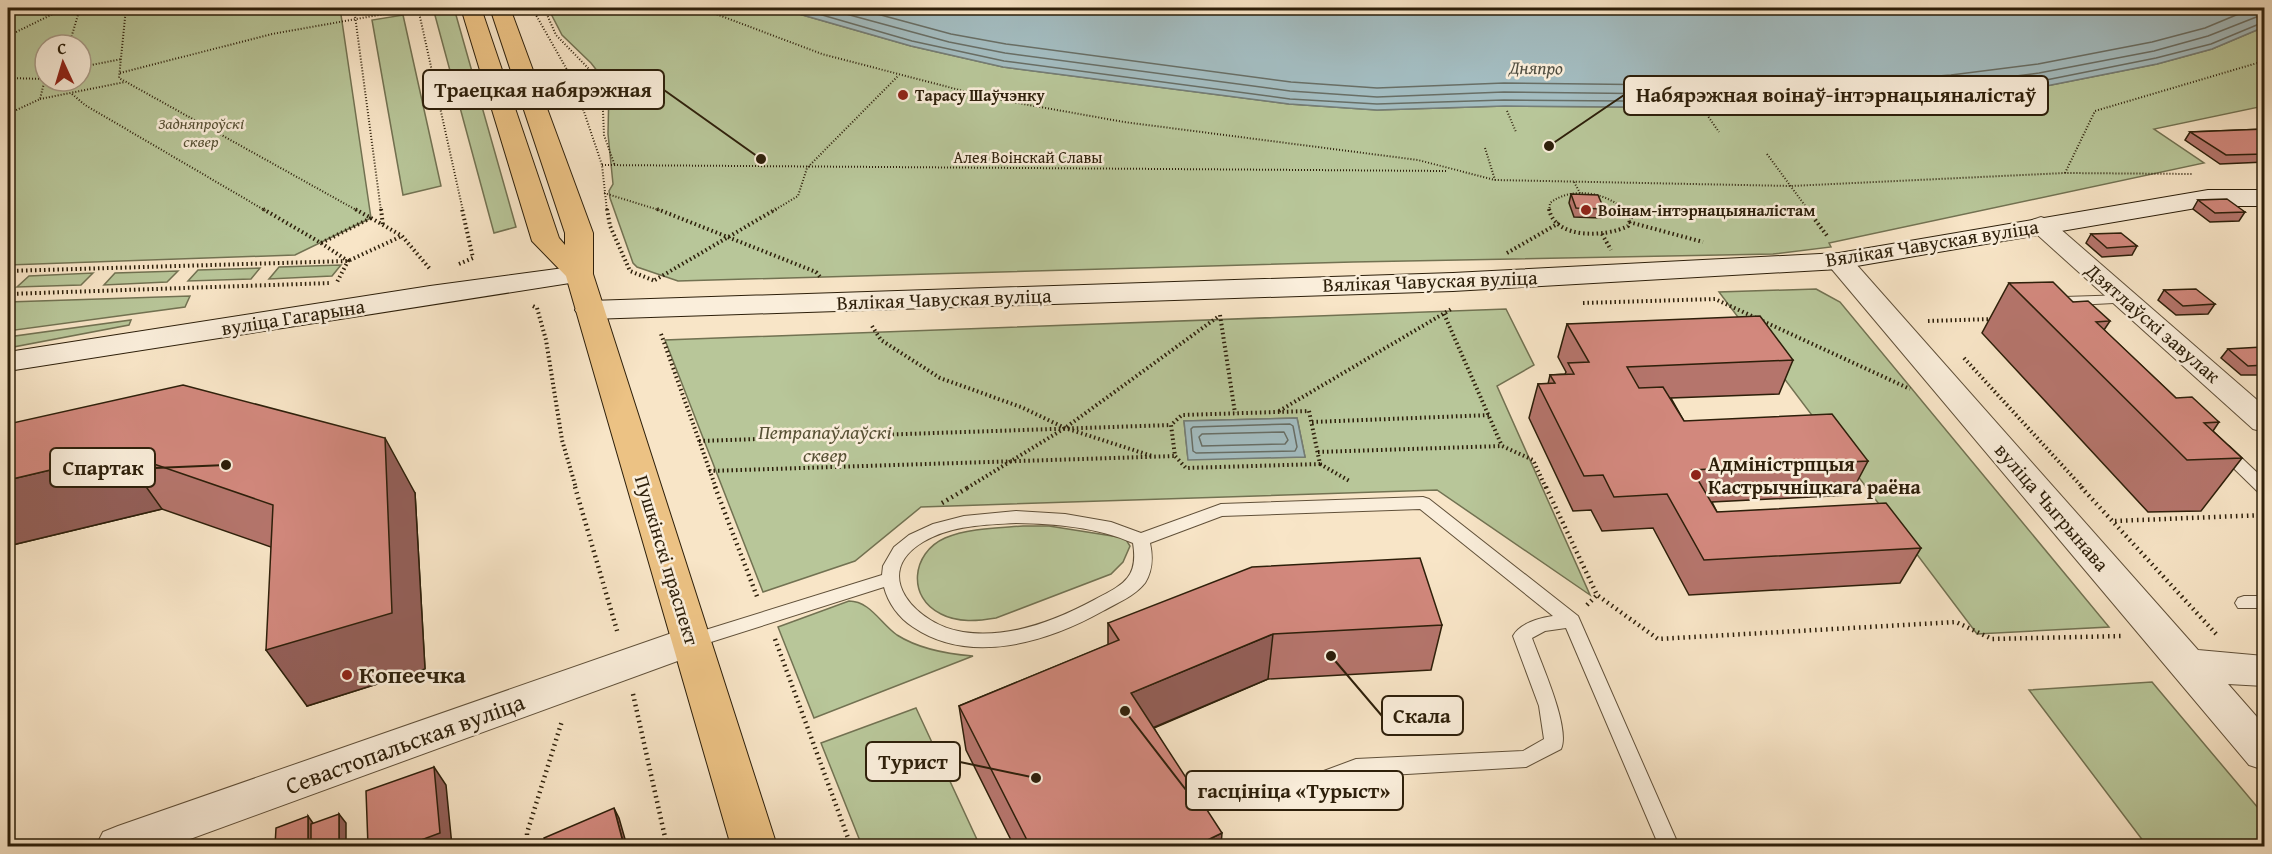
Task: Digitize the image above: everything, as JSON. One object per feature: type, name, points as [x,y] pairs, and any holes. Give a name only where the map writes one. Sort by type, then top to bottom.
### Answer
[{"type":"main road","name":"Пушкінскі праспект","points":[[471,8],[546,241],[579,274]]},
{"type":"main road","name":"Пушкінскі праспект","points":[[500,8],[579,233],[579,274],[754,846]]},
{"type":"main road","name":"Вялікая Чавуская вуліца","points":[[590,310],[1212,307],[1453,282],[1835,251],[2041,225],[2208,198],[2265,198]]},
{"type":"main road","name":"вуліца Гагарына","points":[[8,362],[430,295],[579,274]]},
{"type":"street","name":"Дзятлаўскі завулак","points":[[2041,225],[2265,422]]},
{"type":"street","name":"вуліца Чыгрынава","points":[[1835,251],[1892,322],[2265,753]]},
{"type":"street","name":"Севастопальская вуліца","points":[[117,846],[692,641]]},
{"type":"street","points":[[2190,665],[2257,670]]},
{"type":"lane","points":[[2080,316],[2064,301],[2127,299]]},
{"type":"lane","points":[[2212,439],[2265,488]]},
{"type":"lane","points":[[1141,540],[1146,558],[1141,577],[1121,593],[1065,622],[1035,632],[998,639],[969,640],[923,626],[906,614],[895,598],[889,579],[893,565],[902,550],[915,539],[937,529],[974,520],[1017,517],[1078,520],[1101,524],[1141,540],[1221,510],[1423,503],[1572,621],[1669,846]]},
{"type":"lane","points":[[692,641],[889,579]]},
{"type":"lane","points":[[2244,603],[2265,602]]},
{"type":"lane","points":[[1301,788],[1356,768],[1526,759],[1554,743],[1548,706],[1522,636],[1535,626],[1549,622],[1572,621]]},
{"type":"path","points":[[8,11],[29,8]]},
{"type":"path","points":[[8,36],[65,8]]},
{"type":"path","points":[[73,33],[80,8]]},
{"type":"path","points":[[126,8],[119,78],[402,236],[434,274]]},
{"type":"path","points":[[354,8],[383,226]]},
{"type":"path","points":[[120,73],[255,39],[418,8],[473,258],[454,266]]},
{"type":"path","points":[[532,8],[574,82],[602,165],[603,193],[610,226],[630,271],[654,280],[798,196],[807,168],[899,75]]},
{"type":"path","points":[[544,8],[556,35],[589,69],[602,87],[604,135],[615,166]]},
{"type":"path","points":[[700,8],[822,54],[990,98],[1112,120],[1418,160],[1495,180],[1791,186],[2065,173],[2192,174]]},
{"type":"path","points":[[93,65],[122,59]]},
{"type":"path","points":[[2065,173],[2095,111],[2265,61]]},
{"type":"path","points":[[8,78],[33,79]]},
{"type":"path","points":[[8,114],[40,99],[126,82]]},
{"type":"path","points":[[40,99],[42,93]]},
{"type":"path","points":[[72,94],[85,105],[348,261]]},
{"type":"path","points":[[1507,111],[1516,132]]},
{"type":"path","points":[[1705,112],[1719,132]]},
{"type":"path","points":[[1485,148],[1495,180]]},
{"type":"path","points":[[1767,154],[1835,251]]},
{"type":"path","name":"Алея Воінскай Славы","points":[[602,165],[1454,171]]},
{"type":"path","points":[[1574,182],[1580,194]]},
{"type":"path","points":[[603,193],[673,214],[728,236],[816,272],[826,283]]},
{"type":"path","points":[[1580,194],[1605,197],[1618,203],[1626,209],[1631,218],[1628,226],[1620,232],[1590,234],[1559,223],[1549,212],[1550,203],[1559,196],[1580,194]]},
{"type":"path","points":[[321,243],[371,218]]},
{"type":"path","points":[[1629,222],[1704,242]]},
{"type":"path","points":[[8,271],[348,261],[402,236]]},
{"type":"path","points":[[334,290],[348,261]]},
{"type":"path","points":[[8,294],[337,282]]},
{"type":"path","points":[[1574,303],[1715,299],[1916,391]]},
{"type":"path","points":[[525,302],[537,308],[543,329],[562,440],[626,663],[667,846]]},
{"type":"path","points":[[1278,412],[1456,306],[1444,307]]},
{"type":"path","points":[[1212,307],[1232,314]]},
{"type":"path","points":[[1212,307],[1235,413]]},
{"type":"path","points":[[934,508],[1053,433],[1065,428],[1203,330],[1212,307]]},
{"type":"path","points":[[1924,313],[1940,330]]},
{"type":"path","points":[[1444,314],[1491,415],[1502,446]]},
{"type":"path","points":[[1892,322],[2000,319]]},
{"type":"path","points":[[882,325],[871,326],[881,340],[940,378],[1021,407],[1065,428],[1156,457]]},
{"type":"path","points":[[671,334],[660,334],[850,846]]},
{"type":"path","points":[[1963,356],[2114,522],[2257,670]]},
{"type":"path","points":[[699,441],[1172,425],[1182,415],[1308,411],[1320,464],[1186,468],[1175,456],[1172,425]]},
{"type":"path","points":[[1312,422],[1491,415]]},
{"type":"path","points":[[1318,452],[1502,446],[1533,460],[1597,595],[1658,639],[1956,622],[1992,639],[2123,636],[2116,627]]},
{"type":"path","points":[[709,471],[1175,456]]},
{"type":"path","points":[[2114,522],[2265,515]]},
{"type":"path","points":[[758,598],[769,594]]},
{"type":"path","points":[[527,846],[527,833],[574,683]]},
{"type":"green space","name":"Задняпроўскі сквер","points":[[41,8],[340,8],[371,218],[295,255],[8,265],[8,13]]},
{"type":"green space","points":[[433,8],[454,8],[516,227],[494,233]]},
{"type":"green space","points":[[548,8],[778,8],[911,46],[1003,67],[1289,104],[1377,110],[1505,106],[1757,108],[1852,105],[1953,97],[2041,87],[2157,64],[2212,49],[2264,27],[2264,106],[2154,129],[2204,163],[1829,243],[1831,247],[1773,254],[1353,262],[678,281],[637,267],[633,263],[609,191],[613,184],[608,134],[609,86],[591,63],[562,35]]},
{"type":"green space","points":[[403,15],[441,186],[403,195],[372,20]]},
{"type":"green space","points":[[341,265],[332,276],[269,279],[279,267]]},
{"type":"green space","points":[[260,268],[251,279],[188,281],[198,270]]},
{"type":"green space","points":[[178,271],[167,282],[104,285],[115,273]]},
{"type":"green space","points":[[93,273],[81,285],[17,287],[29,276]]},
{"type":"green space","points":[[1816,289],[1840,302],[2109,627],[1977,634],[1719,292]]},
{"type":"green space","points":[[190,296],[185,307],[8,331],[8,302]]},
{"type":"green space","name":"Петрапаўлаўскі сквер","points":[[1506,309],[1534,365],[1497,386],[1590,595],[1437,490],[921,507],[855,561],[763,592],[665,340]],"holes":[[[1297,418],[1305,457],[1188,459],[1184,421]]]},
{"type":"green space","points":[[131,320],[129,325],[8,348],[8,337]]},
{"type":"green space","points":[[1023,526],[1049,526],[1125,538],[1130,546],[1123,562],[1111,574],[996,618],[954,619],[930,607],[922,597],[918,587],[920,564],[925,554],[934,545],[945,538],[963,532]]},
{"type":"green space","points":[[849,601],[863,605],[897,635],[914,644],[943,652],[973,656],[814,718],[778,627]]},
{"type":"green space","points":[[2152,682],[2264,815],[2264,846],[2147,846],[2029,690]]},
{"type":"green space","points":[[916,708],[980,846],[862,846],[821,743]]},
{"type":"water","name":"Дняпро","points":[[778,8],[2264,8],[2264,27],[2212,49],[2157,64],[2041,87],[1953,97],[1852,105],[1757,108],[1505,106],[1377,110],[1289,104],[1003,67],[911,46]]},
{"type":"water","points":[[1297,418],[1305,457],[1188,460],[1184,421]]},
{"type":"building","points":[[2265,129],[2265,154],[2226,155],[2190,132]]},
{"type":"building","points":[[1571,194],[1598,195],[1604,209],[1576,208]]},
{"type":"building","points":[[2227,199],[2245,212],[2215,213],[2198,200]]},
{"type":"building","points":[[2121,233],[2137,246],[2107,248],[2091,234]]},
{"type":"building","points":[[2053,282],[2073,302],[2088,301],[2110,321],[2096,322],[2176,398],[2192,397],[2219,422],[2204,423],[2242,458],[2187,460],[2009,283]]},
{"type":"building","points":[[2196,289],[2215,304],[2183,306],[2164,290]]},
{"type":"building","points":[[1760,316],[1793,360],[1627,367],[1639,388],[1663,387],[1684,421],[1832,414],[1868,461],[1692,470],[1717,512],[1886,503],[1921,548],[1704,560],[1667,494],[1614,497],[1603,475],[1584,476],[1538,384],[1555,383],[1550,375],[1574,374],[1568,363],[1589,362],[1567,324]]},
{"type":"building","points":[[2262,347],[2265,350],[2265,365],[2248,366],[2228,349]]},
{"type":"building","points":[[183,385],[385,438],[392,613],[266,650],[273,505],[122,453],[8,480],[8,424]]},
{"type":"building","points":[[1420,558],[1442,625],[1273,634],[1131,693],[1222,833],[1195,846],[1030,846],[959,706],[1119,640],[1108,623],[1252,567]]},
{"type":"building","points":[[434,767],[440,833],[405,846],[368,846],[366,791]]},
{"type":"building","points":[[614,808],[624,846],[546,846],[544,838]]},
{"type":"building","points":[[339,814],[339,846],[311,846],[311,824]]},
{"type":"building","points":[[308,816],[308,846],[275,846],[276,828]]},
{"type":"place","name":"Тарасу Шаўчэнку","points":[[903,95]]},
{"type":"place","name":"Набярэжная воінаў-інтэрнацыяналістаў","points":[[1549,146]]},
{"type":"place","name":"Траецкая набярэжная","points":[[761,159]]},
{"type":"place","name":"Воінам-інтэрнацыяналістам","points":[[1586,210]]},
{"type":"place","name":"Спартак","points":[[226,465]]},
{"type":"place","name":"Адміністрпцыя Кастрычніцкага раёна","points":[[1696,475]]},
{"type":"place","name":"Скала","points":[[1331,656]]},
{"type":"place","name":"Копеечка","points":[[347,675]]},
{"type":"place","name":"гасцініца «Турыст»","points":[[1125,711]]},
{"type":"place","name":"Турист","points":[[1036,778]]}]
